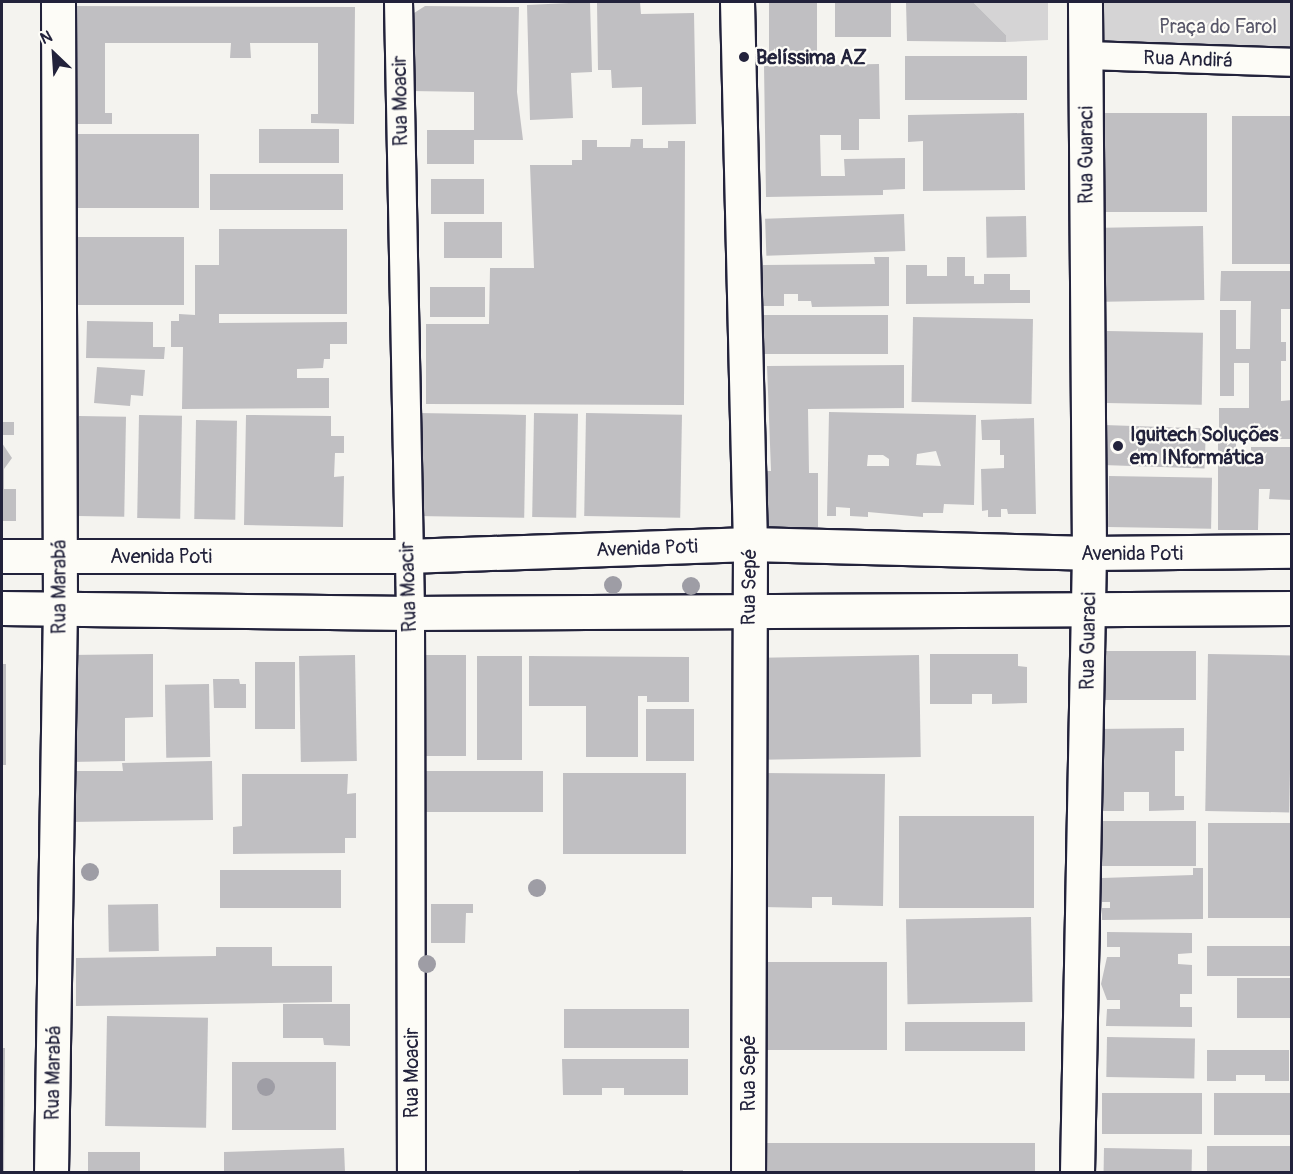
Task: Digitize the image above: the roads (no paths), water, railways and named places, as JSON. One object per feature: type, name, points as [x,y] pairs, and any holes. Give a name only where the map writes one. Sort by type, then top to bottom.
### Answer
[{"type":"street","name":"Rua Marabá","points":[[51,1173],[60,607],[58,2]]},
{"type":"street","name":"Rua Moacir","points":[[398,2],[407,556],[410,613],[411,1173]]},
{"type":"street","name":"Rua Sepé","points":[[737,2],[750,544],[747,610],[748,1173]]},
{"type":"street","name":"Rua Guaraci","points":[[1077,1173],[1089,610],[1085,2]]},
{"type":"street","name":"Rua Andirá","points":[[1085,55],[1292,63]]},
{"type":"street","name":"Avenida Poti","points":[[2,556],[407,556],[750,544],[1089,553],[1292,551]]},
{"type":"street","points":[[2,608],[410,613],[1292,608]]},
{"type":"place","name":"Belíssima AZ","points":[[744,57]]},
{"type":"place","name":"Iguitech Soluções em INformática","points":[[1118,446]]},
{"type":"park label","name":"Praça do Farol","points":[[1218,26]]}]
